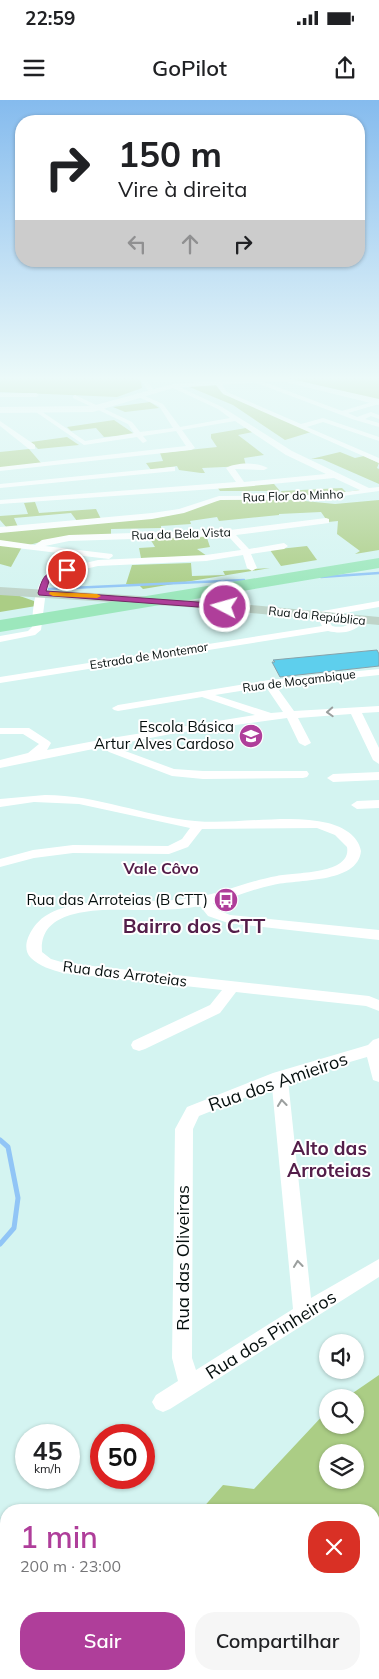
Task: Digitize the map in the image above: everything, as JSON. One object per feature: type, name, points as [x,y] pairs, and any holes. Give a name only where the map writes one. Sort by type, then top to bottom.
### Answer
[{"type":"highway","points":[[4,621],[379,555]]},
{"type":"highway","points":[[4,621],[379,563]]},
{"type":"main road","name":"Rua da República","points":[[0,592],[42,593],[225,607],[324,620],[379,621]]},
{"type":"street","points":[[0,469],[180,450]]},
{"type":"street","name":"Rua Flor do Minho","points":[[284,450],[368,491]]},
{"type":"street","points":[[354,450],[379,461]]},
{"type":"street","points":[[107,458],[122,493]]},
{"type":"street","points":[[242,485],[230,468],[264,468]]},
{"type":"street","points":[[0,486],[114,476],[172,477],[242,485],[335,475]]},
{"type":"street","points":[[0,502],[122,493],[172,477]]},
{"type":"street","points":[[368,491],[379,489]]},
{"type":"street","name":"Rua Flor do Minho","points":[[0,530],[152,516],[181,511],[219,498],[321,498],[368,491]]},
{"type":"street","name":"Rua da Bela Vista","points":[[37,547],[45,542],[69,538],[230,533],[326,521]]},
{"type":"street","points":[[230,533],[246,552],[252,568]]},
{"type":"street","points":[[0,543],[142,561]]},
{"type":"street","points":[[0,639],[31,633],[37,628],[46,577],[51,574],[98,562],[206,558],[284,546]]},
{"type":"street","name":"Estrada de Montemor","points":[[0,680],[324,620],[379,604]]},
{"type":"street","name":"Rua de Moçambique","points":[[219,695],[269,683],[379,672]]},
{"type":"street","points":[[269,683],[290,714],[305,743]]},
{"type":"street","points":[[118,708],[202,695],[219,695],[270,716]]},
{"type":"street","points":[[0,764],[105,742],[240,720],[290,714],[379,708]]},
{"type":"street","points":[[240,720],[250,709]]},
{"type":"street","points":[[356,710],[379,760]]},
{"type":"street","points":[[0,731],[25,730],[45,742],[68,749]]},
{"type":"street","points":[[33,756],[42,749],[45,742]]},
{"type":"street","points":[[105,742],[113,750],[172,772],[203,775],[303,774]]},
{"type":"street","points":[[333,778],[379,776]]},
{"type":"street","name":"Rua das Arroteias","points":[[0,803],[43,799],[91,802],[148,817],[198,825],[314,824],[336,829],[354,847],[351,862],[341,869],[326,873],[273,880],[204,901],[158,906],[102,906],[66,912],[54,916],[36,932],[35,954],[46,962],[63,968],[369,1001],[379,1006]]},
{"type":"street","points":[[357,805],[379,804]]},
{"type":"street","points":[[0,864],[33,854],[73,849],[169,850],[189,842],[198,825]]},
{"type":"street","points":[[204,901],[212,913],[228,919],[379,935]]},
{"type":"street","points":[[139,1045],[215,1009],[226,997],[231,986]]},
{"type":"street","points":[[376,1046],[379,1076]]},
{"type":"street","name":"Rua dos Amieiros","points":[[184,1129],[193,1112],[280,1077],[376,1046]]},
{"type":"street","points":[[280,1077],[303,1313]]},
{"type":"street","name":"Rua das Oliveiras","points":[[184,1129],[182,1358],[190,1386]]},
{"type":"street","name":"Rua dos Pinheiros","points":[[163,1402],[379,1267]]},
{"type":"green space","points":[[30,450],[41,463],[0,468],[0,452]]},
{"type":"green space","points":[[191,450],[257,450],[264,455],[244,458],[246,466],[202,468],[205,473],[179,470],[177,466],[151,470],[146,463],[163,461],[160,453]]},
{"type":"green space","points":[[340,452],[355,458],[364,456],[379,463],[377,468],[379,469],[379,484],[322,459],[311,459]]},
{"type":"green space","points":[[274,484],[280,491],[220,491],[217,487]]},
{"type":"green space","points":[[342,488],[346,492],[359,490],[361,492],[282,497],[281,491]]},
{"type":"green space","points":[[228,499],[294,500],[335,504],[379,500],[379,550],[355,554],[360,551],[337,534],[338,521],[328,522],[321,512],[279,514],[219,521],[217,517],[190,521],[191,524],[161,526],[161,528],[111,529],[111,535],[40,542],[22,547],[11,567],[0,564],[0,531],[160,517],[210,502]]},
{"type":"green space","points":[[35,502],[39,513],[96,509],[101,519],[77,521],[71,513],[14,518],[18,527],[7,528],[0,520],[0,516],[28,514],[24,503]]},
{"type":"green space","points":[[206,535],[210,547],[197,549],[207,556],[141,558],[139,548],[155,547],[149,537]]},
{"type":"green space","points":[[307,546],[317,560],[281,566],[270,550]]},
{"type":"green space","points":[[191,563],[192,576],[225,575],[223,571],[270,568],[143,589],[138,584],[126,584],[132,565]]},
{"type":"green space","points":[[0,594],[17,595],[34,601],[36,606],[0,612]]},
{"type":"green space","points":[[379,1375],[379,1504],[206,1504],[223,1485],[254,1489],[319,1420],[319,1434],[364,1434],[364,1389],[359,1389]]},
{"type":"building","points":[[377,650],[379,666],[280,677],[272,662],[275,662],[273,660]]},
{"type":"waterway","points":[[321,577],[379,573]]},
{"type":"waterway","points":[[49,589],[244,580]]},
{"type":"waterway","points":[[0,1140],[8,1147],[18,1198],[14,1228],[0,1244]]},
{"type":"slow traffic","points":[[53,594],[97,596]]},
{"type":"place","name":"Escola Básica Artur Alves Cardoso","points":[[251,736]]},
{"type":"place","name":"Rua das Arroteias (B CTT)","points":[[226,900]]},
{"type":"district","name":"Vale Côvo","points":[[161,868]]},
{"type":"district","name":"Bairro dos CTT","points":[[194,926]]},
{"type":"district","name":"Alto das Arroteias","points":[[329,1159]]},
{"type":"route","points":[[67,570],[46,577],[42,593],[225,607]]}]
